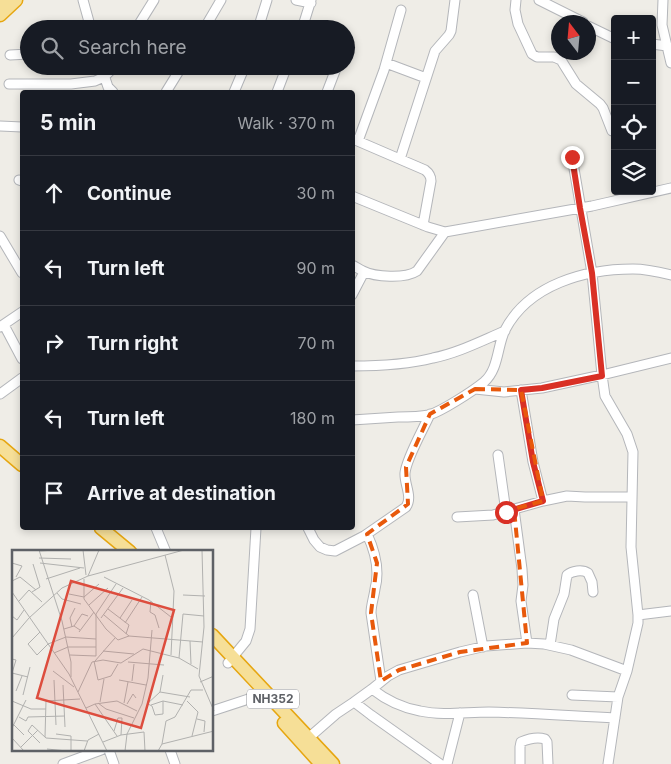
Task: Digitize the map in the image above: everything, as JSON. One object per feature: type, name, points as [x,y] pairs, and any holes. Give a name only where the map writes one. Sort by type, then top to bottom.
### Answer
[{"type":"highway","points":[[0,15],[16,0]]},
{"type":"highway","points":[[0,446],[20,464]]},
{"type":"highway","points":[[0,456],[20,465]]},
{"type":"highway","points":[[91,530],[115,550]]},
{"type":"highway","points":[[102,530],[128,550]]},
{"type":"highway","name":"NH352","points":[[214,638],[230,660],[306,740],[333,764]]},
{"type":"highway","name":"NH352","points":[[214,648],[230,660]]},
{"type":"highway","name":"NH352","points":[[306,740],[321,764]]},
{"type":"street","points":[[83,0],[89,20]]},
{"type":"street","points":[[142,20],[154,0]]},
{"type":"street","points":[[209,20],[221,0]]},
{"type":"street","points":[[261,20],[267,0]]},
{"type":"street","points":[[296,0],[311,1],[305,20]]},
{"type":"street","points":[[400,159],[435,51],[451,31],[454,0]]},
{"type":"street","points":[[516,0],[515,10],[518,24],[532,54],[537,57],[554,57],[561,60],[576,84],[603,108],[611,128]]},
{"type":"street","points":[[539,0],[569,15]]},
{"type":"street","points":[[663,0],[662,26],[671,63]]},
{"type":"street","points":[[401,10],[386,64],[355,140],[425,170],[431,176],[431,187],[423,225]]},
{"type":"street","points":[[596,30],[611,37]]},
{"type":"street","points":[[656,45],[667,46]]},
{"type":"street","points":[[10,55],[20,54]]},
{"type":"street","points":[[386,64],[426,78]]},
{"type":"street","points":[[167,90],[176,75]]},
{"type":"street","points":[[235,90],[241,75]]},
{"type":"street","points":[[278,90],[284,75]]},
{"type":"street","points":[[328,90],[334,75]]},
{"type":"street","points":[[9,84],[71,84],[95,81],[104,77],[111,90]]},
{"type":"street","points":[[0,126],[20,127]]},
{"type":"street","points":[[572,157],[592,273],[602,376],[606,396],[627,434],[633,452],[632,547],[638,623],[627,671],[618,696],[608,764]]},
{"type":"street","points":[[355,197],[445,232],[592,206],[671,188]]},
{"type":"street","points":[[355,267],[364,272],[386,276],[407,276],[417,271],[445,232]]},
{"type":"street","points":[[0,236],[20,270]]},
{"type":"street","points":[[355,420],[430,414],[475,389],[490,376],[505,331],[517,313],[535,296],[550,286],[592,273],[635,269],[671,274]]},
{"type":"street","points":[[355,289],[364,272]]},
{"type":"street","points":[[20,313],[2,326],[20,356]]},
{"type":"street","points":[[355,366],[397,365],[435,358],[505,331]]},
{"type":"street","points":[[475,389],[504,392],[542,388],[602,376],[671,358]]},
{"type":"street","points":[[0,394],[20,379]]},
{"type":"street","points":[[521,390],[533,462],[543,501]]},
{"type":"street","points":[[309,530],[320,547],[330,551],[338,550],[367,534],[403,510],[408,504],[405,480],[406,467],[430,414]]},
{"type":"street","points":[[498,455],[523,578],[522,601],[527,643]]},
{"type":"street","points":[[457,518],[494,515],[567,496],[632,497]]},
{"type":"street","points":[[157,530],[165,550]]},
{"type":"street","points":[[230,660],[246,641],[250,629],[256,530]]},
{"type":"street","points":[[367,534],[376,563],[376,583],[371,613],[381,681]]},
{"type":"street","points":[[550,645],[554,619],[564,594],[567,576],[573,572],[583,571],[588,573],[592,582],[593,592]]},
{"type":"street","points":[[473,595],[483,647]]},
{"type":"street","points":[[638,615],[671,611]]},
{"type":"street","points":[[306,740],[336,714],[399,670],[483,647],[527,643],[550,645],[571,650],[627,671]]},
{"type":"street","points":[[372,689],[384,698],[419,711],[432,713],[488,712],[615,718]]},
{"type":"street","points":[[214,710],[263,695]]},
{"type":"street","points":[[572,695],[618,696]]},
{"type":"street","points":[[354,702],[441,764],[460,713]]},
{"type":"street","points":[[520,764],[521,742],[541,738],[547,742],[548,764]]},
{"type":"street","points":[[63,764],[96,752]]},
{"type":"street","points":[[110,752],[114,764]]},
{"type":"street","points":[[171,752],[175,764]]},
{"type":"highlighted area","points":[[475,389],[521,390],[543,501],[514,509],[527,643],[460,652],[399,670],[381,681],[371,613],[377,563],[367,534],[408,504],[406,467],[430,414]]},
{"type":"route","points":[[506,512],[543,501],[533,462],[521,390],[542,388],[602,376],[592,273],[572,157]]}]
